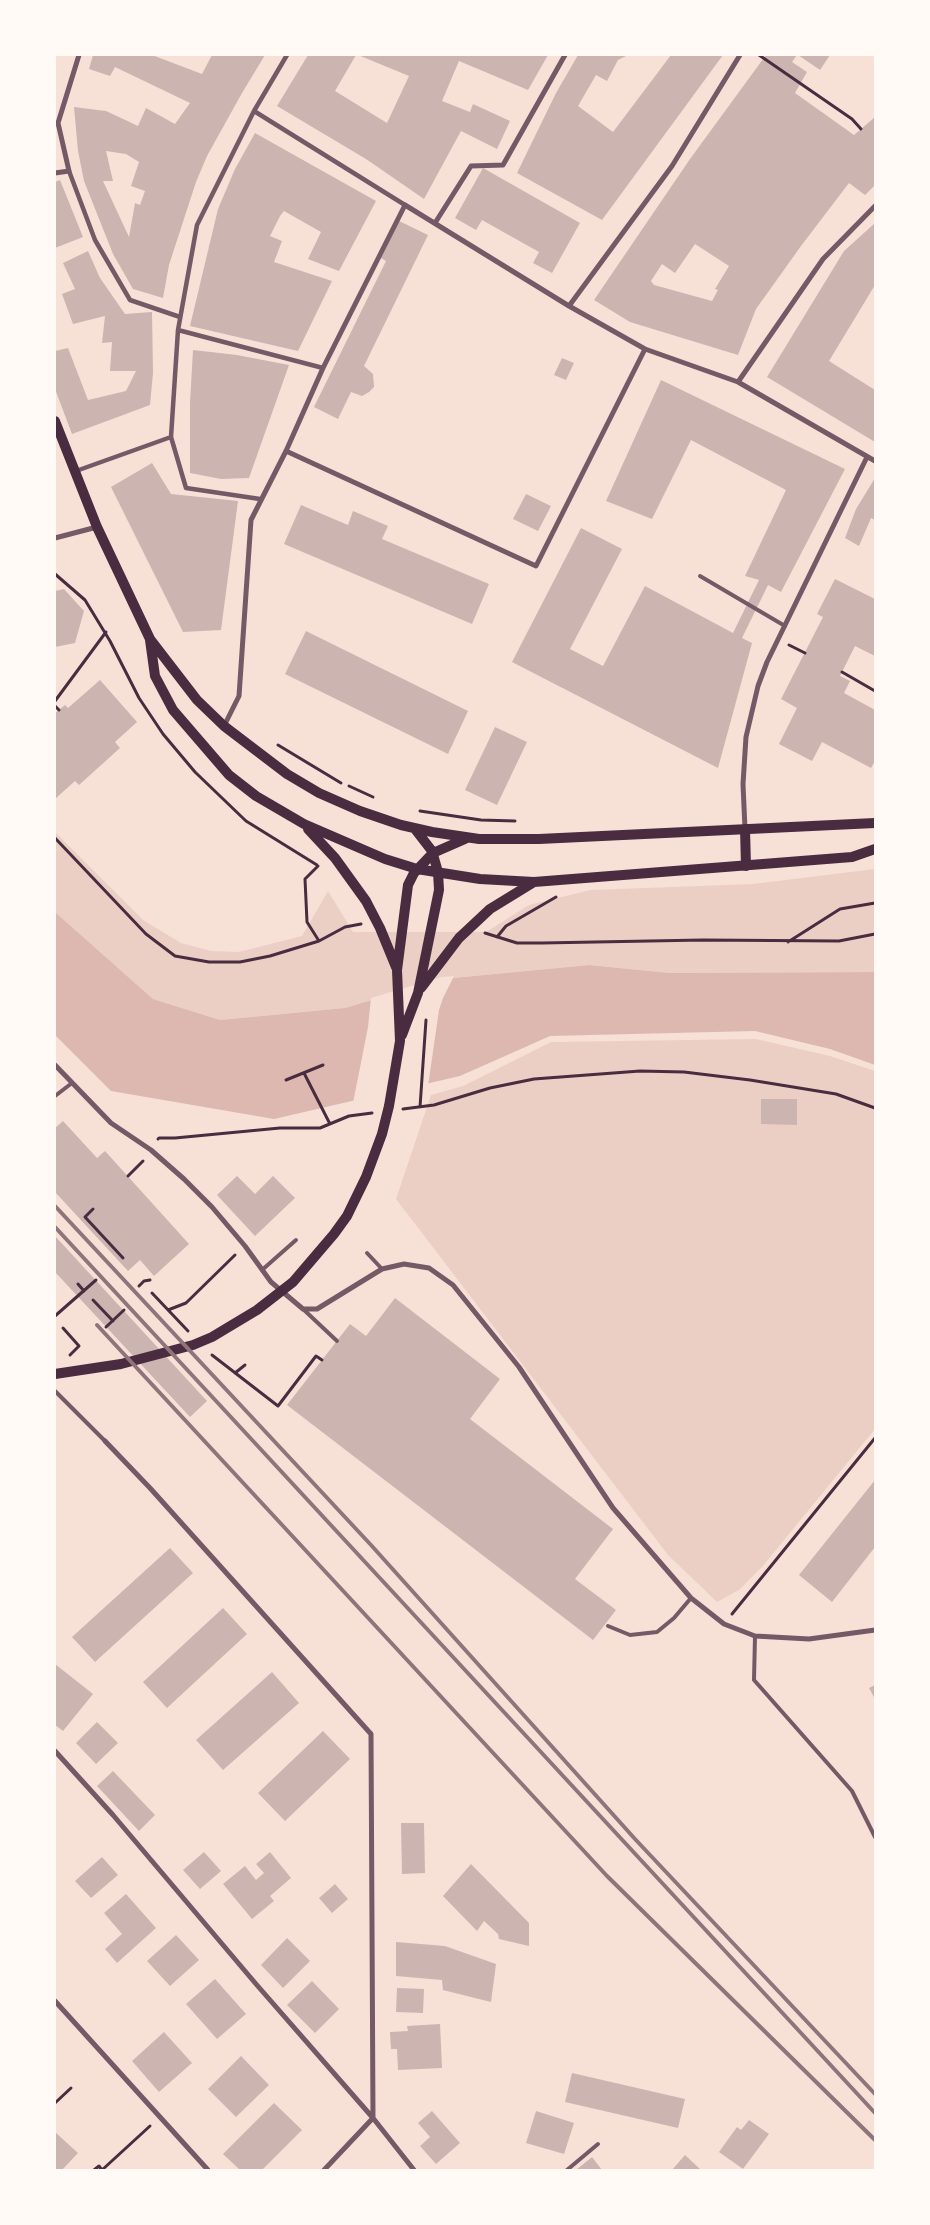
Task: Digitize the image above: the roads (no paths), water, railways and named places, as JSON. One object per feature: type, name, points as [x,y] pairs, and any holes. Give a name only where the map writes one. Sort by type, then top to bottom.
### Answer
[{"type":"main road","points":[[55,421],[97,527],[150,639],[197,700],[224,726],[287,774],[319,793],[360,811],[415,829],[468,838],[539,839],[875,823]]},
{"type":"main road","points":[[150,639],[155,676],[173,710],[196,740],[240,785],[304,824],[360,850],[417,868],[480,879],[534,882],[852,857],[875,849]]},
{"type":"main road","points":[[304,824],[335,858],[366,901],[380,928],[397,970]]},
{"type":"main road","points":[[55,1374],[121,1364],[193,1345],[238,1322],[292,1282],[334,1234],[347,1216],[382,1134],[400,1041],[418,993],[436,912],[439,890],[438,872],[433,854],[424,838],[415,829]]},
{"type":"main road","points":[[744,829],[746,866]]},
{"type":"main road","points":[[400,1041],[397,970],[408,886],[417,868],[433,854],[452,843],[468,838]]},
{"type":"main road","points":[[418,993],[438,963],[459,938],[490,909],[534,882]]},
{"type":"street","points":[[79,55],[58,123],[69,171],[95,240],[130,300],[180,317]]},
{"type":"street","points":[[260,499],[186,488],[171,437],[178,330],[197,225],[254,111],[287,55]]},
{"type":"street","points":[[435,223],[471,166],[503,165],[565,55]]},
{"type":"street","points":[[568,306],[672,166],[740,55]]},
{"type":"street","points":[[254,111],[568,306],[645,349],[738,382],[875,461]]},
{"type":"street","points":[[55,173],[69,171]]},
{"type":"street","points":[[224,726],[239,696],[251,520],[286,451],[323,368],[405,205]]},
{"type":"street","points":[[738,382],[823,259],[875,206]]},
{"type":"street","points":[[178,330],[323,368]]},
{"type":"street","points":[[286,451],[536,566],[645,349]]},
{"type":"street","points":[[74,471],[171,437]]},
{"type":"street","points":[[744,829],[742,784],[750,715],[767,662],[867,457]]},
{"type":"street","points":[[55,538],[97,527]]},
{"type":"street","points":[[55,1065],[111,1123],[150,1150],[205,1200],[245,1246],[271,1282],[303,1309],[317,1309],[382,1269],[404,1264],[429,1268],[453,1285],[519,1367],[613,1508],[691,1598],[724,1624],[755,1636],[809,1639],[875,1630]]},
{"type":"street","points":[[104,1441],[150,1488],[371,1734],[373,2118],[324,2170]]},
{"type":"street","points":[[55,1751],[57,1757],[373,2118],[414,2170]]},
{"type":"street","points":[[55,2001],[208,2170]]},
{"type":"lane","points":[[700,576],[785,626]]},
{"type":"lane","points":[[55,1096],[72,1083]]},
{"type":"lane","points":[[262,1270],[296,1240]]},
{"type":"lane","points":[[367,1253],[382,1269]]},
{"type":"lane","points":[[303,1309],[336,1341]]},
{"type":"lane","points":[[55,1391],[104,1441]]},
{"type":"lane","points":[[608,1626],[630,1635],[657,1632],[674,1618],[691,1598]]},
{"type":"lane","points":[[755,1636],[754,1680],[852,1791],[875,1837]]},
{"type":"lane","points":[[567,2170],[598,2144]]},
{"type":"railway","points":[[55,1206],[371,1545],[635,1839],[875,2094]]},
{"type":"railway","points":[[55,1227],[875,2113]]},
{"type":"railway","points":[[97,1325],[607,1876],[875,2140]]}]
